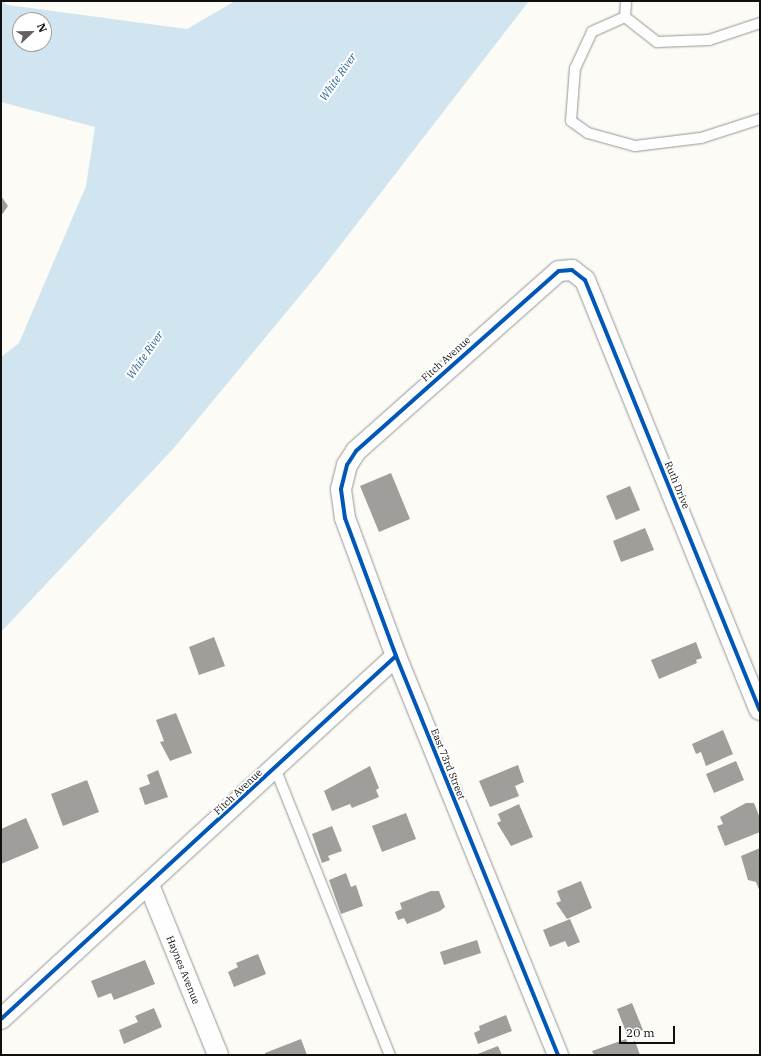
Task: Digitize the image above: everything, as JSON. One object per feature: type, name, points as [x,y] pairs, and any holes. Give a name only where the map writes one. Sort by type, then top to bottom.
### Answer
[{"type":"street","name":"Fitch Avenue","points":[[343,476],[356,451],[450,365],[551,276],[572,270]]},
{"type":"street","name":"Ruth Drive","points":[[572,270],[585,280],[760,710]]},
{"type":"street","name":"East 73rd Street","points":[[343,476],[341,494],[345,518],[396,656],[558,1055]]},
{"type":"street","name":"Fitch Avenue","points":[[1,1019],[149,885],[396,656]]},
{"type":"street","name":"Haynes Avenue","points":[[149,885],[218,1055]]},
{"type":"lane","points":[[625,17],[626,1]]},
{"type":"lane","points":[[625,17],[657,42],[709,40],[760,23]]},
{"type":"lane","points":[[625,17],[592,32],[575,68],[571,121],[588,133],[635,146],[701,138],[760,119]]},
{"type":"lane","points":[[275,768],[390,1055]]},
{"type":"water","name":"White River","points":[[1,1],[8,5],[187,29],[235,1],[529,1],[318,274],[173,449],[1,632],[1,357],[19,343],[86,186],[95,127],[1,102]]},
{"type":"building","points":[[1,196],[8,206],[1,216]]},
{"type":"building","points":[[391,473],[410,519],[379,532],[360,486]]},
{"type":"building","points":[[630,486],[640,510],[616,520],[606,496]]},
{"type":"building","points":[[645,528],[654,550],[621,562],[613,541]]},
{"type":"building","points":[[214,637],[225,666],[199,675],[189,647]]},
{"type":"building","points":[[696,642],[702,658],[696,660],[697,663],[659,679],[651,660]]},
{"type":"building","points":[[176,713],[192,753],[170,761],[160,742],[164,741],[156,720]]},
{"type":"building","points":[[723,730],[733,754],[706,766],[701,752],[696,754],[692,744]]},
{"type":"building","points":[[736,761],[744,780],[714,793],[706,774]]},
{"type":"building","points":[[518,765],[524,782],[515,786],[519,796],[490,807],[479,781]]},
{"type":"building","points":[[370,766],[379,788],[376,790],[379,797],[352,808],[350,804],[332,811],[324,791]]},
{"type":"building","points":[[158,770],[168,797],[145,805],[139,788],[150,784],[147,775]]},
{"type":"building","points":[[87,780],[99,812],[63,826],[51,794]]},
{"type":"building","points":[[746,803],[754,803],[760,818],[760,832],[725,846],[717,826],[723,824],[720,817]]},
{"type":"building","points":[[519,804],[533,837],[511,846],[497,823],[501,821],[498,814]]},
{"type":"building","points":[[406,813],[416,839],[382,852],[372,826]]},
{"type":"building","points":[[26,818],[39,848],[1,864],[1,829]]},
{"type":"building","points":[[332,826],[342,851],[328,856],[330,860],[322,863],[312,834]]},
{"type":"building","points":[[760,848],[760,892],[756,882],[748,880],[741,856]]},
{"type":"building","points":[[346,873],[351,887],[356,885],[363,906],[341,914],[329,880]]},
{"type":"building","points":[[581,881],[592,908],[567,919],[556,903],[561,901],[557,891]]},
{"type":"building","points":[[431,891],[439,891],[445,907],[440,911],[407,924],[404,918],[398,920],[395,912],[402,909],[400,903]]},
{"type":"building","points":[[570,919],[580,942],[568,947],[565,941],[550,947],[543,930]]},
{"type":"building","points":[[477,940],[481,953],[444,965],[440,952]]},
{"type":"building","points":[[258,954],[266,974],[234,987],[228,972],[238,967],[236,963]]},
{"type":"building","points":[[145,960],[155,984],[114,1000],[111,993],[98,998],[91,981]]},
{"type":"building","points":[[632,1003],[643,1030],[628,1037],[617,1009]]},
{"type":"building","points":[[154,1008],[162,1027],[124,1044],[119,1030],[138,1022],[135,1016]]},
{"type":"building","points":[[506,1015],[512,1031],[478,1044],[474,1033],[480,1030],[479,1026]]},
{"type":"building","points":[[301,1039],[307,1055],[265,1055],[265,1053]]},
{"type":"building","points":[[626,1039],[628,1044],[635,1041],[640,1055],[594,1055],[592,1051]]},
{"type":"building","points":[[498,1046],[502,1055],[475,1055]]},
{"type":"cycle path","points":[[558,1055],[396,656],[345,518],[341,489],[347,465],[356,451],[559,271],[572,270],[585,280],[760,710]]},
{"type":"cycle path","points":[[1,1019],[396,656]]}]
